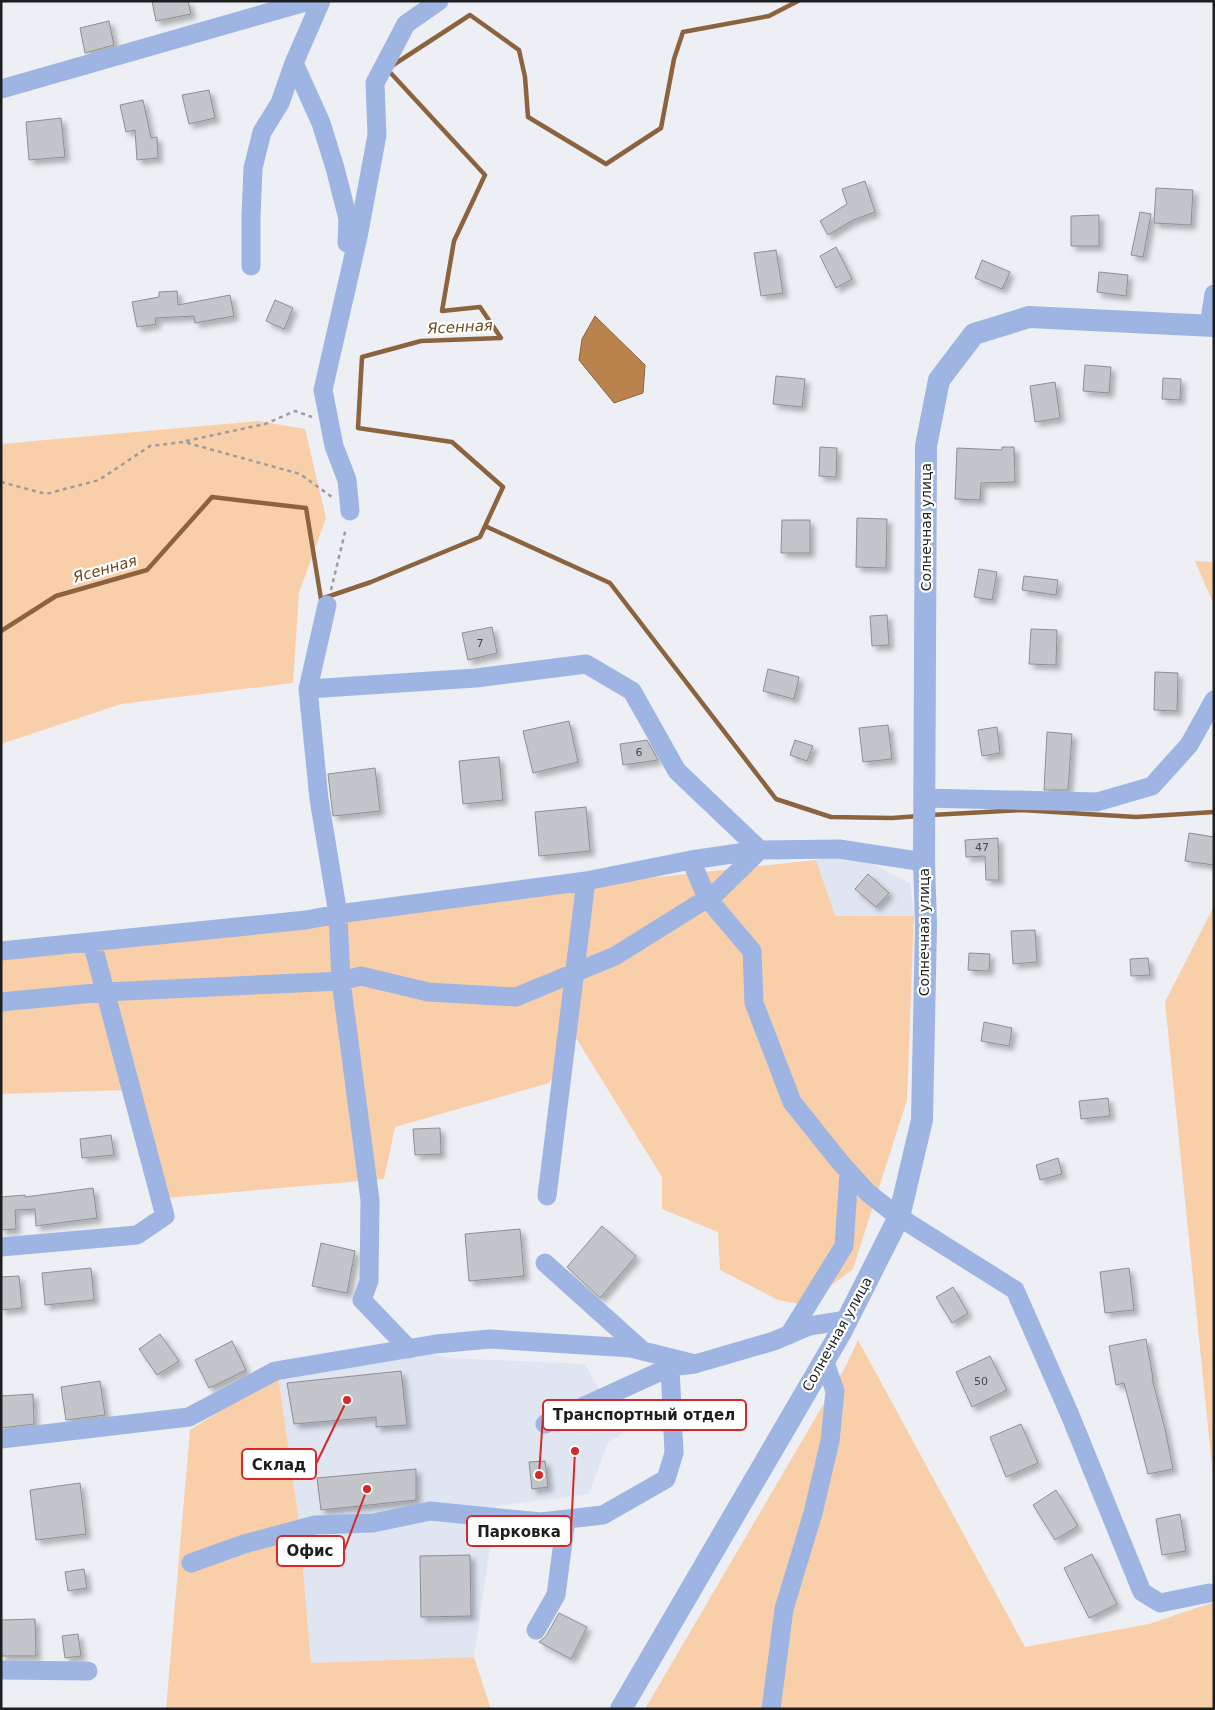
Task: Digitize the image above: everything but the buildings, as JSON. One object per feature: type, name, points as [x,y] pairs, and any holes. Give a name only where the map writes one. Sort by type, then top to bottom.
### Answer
[{"type":"street","points":[[1,89],[309,1]]},
{"type":"street","points":[[251,266],[253,168],[262,132],[280,103],[294,64],[321,1]]},
{"type":"street","points":[[350,511],[347,480],[334,446],[322,390],[358,237],[378,135],[375,83],[406,24],[439,1]]},
{"type":"street","points":[[294,64],[321,123],[348,219],[344,294]]},
{"type":"street","points":[[1211,326],[1214,294]]},
{"type":"street","name":"Солнечная улица","points":[[621,1709],[847,1320],[899,1216],[922,1120],[926,925],[924,798],[926,446],[939,380],[974,334],[1029,317],[1211,326]]},
{"type":"street","points":[[329,596],[308,689],[319,799],[338,914],[341,981],[370,1200],[369,1281],[362,1300],[409,1349]]},
{"type":"street","points":[[308,689],[476,678],[586,664],[632,691],[677,772],[760,850]]},
{"type":"street","points":[[924,798],[1097,802],[1152,786],[1189,745],[1214,700]]},
{"type":"street","points":[[1,951],[306,920],[338,914],[586,881],[691,860],[760,850],[840,849],[924,862]]},
{"type":"street","points":[[1,1002],[105,992],[341,981],[362,976],[428,992],[516,997],[614,956],[716,893],[760,850]]},
{"type":"street","points":[[691,860],[707,898],[752,951],[754,1003],[792,1102],[868,1194],[899,1216],[1016,1290],[1070,1414],[1142,1592],[1160,1603],[1209,1593]]},
{"type":"street","points":[[547,1196],[586,881]]},
{"type":"street","points":[[1,1248],[137,1235],[165,1216],[92,942]]},
{"type":"street","points":[[788,1335],[844,1246],[850,1173]]},
{"type":"street","points":[[545,1263],[643,1351]]},
{"type":"street","points":[[545,1424],[670,1367],[695,1364],[774,1341],[809,1326],[847,1320]]},
{"type":"street","points":[[1,1439],[189,1417],[275,1371],[409,1349],[490,1339],[631,1348],[695,1364]]},
{"type":"street","points":[[770,1709],[784,1609],[813,1513],[830,1441],[835,1391],[824,1360]]},
{"type":"street","points":[[191,1563],[244,1544],[315,1525],[373,1523],[430,1511],[541,1522],[603,1515],[666,1479],[674,1453],[670,1367]]},
{"type":"street","points":[[536,1630],[556,1595],[566,1519]]},
{"type":"street","points":[[1,1670],[88,1671]]},
{"type":"path","points":[[1,482],[46,494],[99,480],[150,446],[184,442],[265,424],[295,411],[316,418]]},
{"type":"path","points":[[184,442],[300,474],[350,511],[329,596]]},
{"type":"shaded area","points":[[595,316],[645,365],[643,393],[614,403],[579,360],[582,339]]},
{"type":"shaded area","points":[[258,421],[305,429],[326,518],[299,593],[293,683],[121,704],[1,744],[1,444]]},
{"type":"shaded area","points":[[1195,561],[1214,562],[1214,605]]},
{"type":"shaded area","points":[[845,850],[910,883],[914,916],[834,916],[816,860]]},
{"type":"shaded area","points":[[816,860],[835,916],[914,916],[907,1100],[853,1269],[805,1305],[778,1300],[720,1270],[718,1232],[662,1209],[662,1177],[576,1038],[549,1083],[395,1127],[384,1179],[155,1199],[130,1090],[1,1094],[1,954],[603,883]]},
{"type":"shaded area","points":[[1214,906],[1214,1486],[1165,1002]]},
{"type":"shaded area","points":[[858,1340],[1025,1647],[1149,1624],[1214,1602],[1214,1709],[645,1709],[847,1364]]},
{"type":"shaded area","points":[[409,1349],[449,1358],[585,1364],[623,1433],[608,1442],[589,1494],[496,1506],[474,1657],[311,1663],[299,1522],[278,1375]]},
{"type":"shaded area","points":[[278,1375],[299,1522],[311,1663],[474,1657],[491,1709],[166,1709],[190,1430]]},
{"type":"waterway","name":"Ясенная","points":[[1,631],[56,596],[147,570],[212,497],[306,508],[321,599],[371,582],[480,537],[503,487],[452,442],[358,428],[362,357],[421,341],[501,338],[480,307],[442,311],[454,241],[485,175],[387,69],[470,15],[519,50],[525,77],[528,117],[606,164],[661,128],[674,59],[683,32],[769,16],[798,1]]},
{"type":"waterway","points":[[485,526],[610,583],[776,799],[831,817],[892,818],[919,816]]},
{"type":"waterway","points":[[931,815],[1021,810],[1136,817],[1214,812]]},
{"type":"place","name":"Склад","points":[[347,1400]]},
{"type":"place","name":"Парковка","points":[[575,1451]]},
{"type":"place","name":"Транспортный отдел","points":[[539,1475]]},
{"type":"place","name":"Офис","points":[[367,1489]]}]
